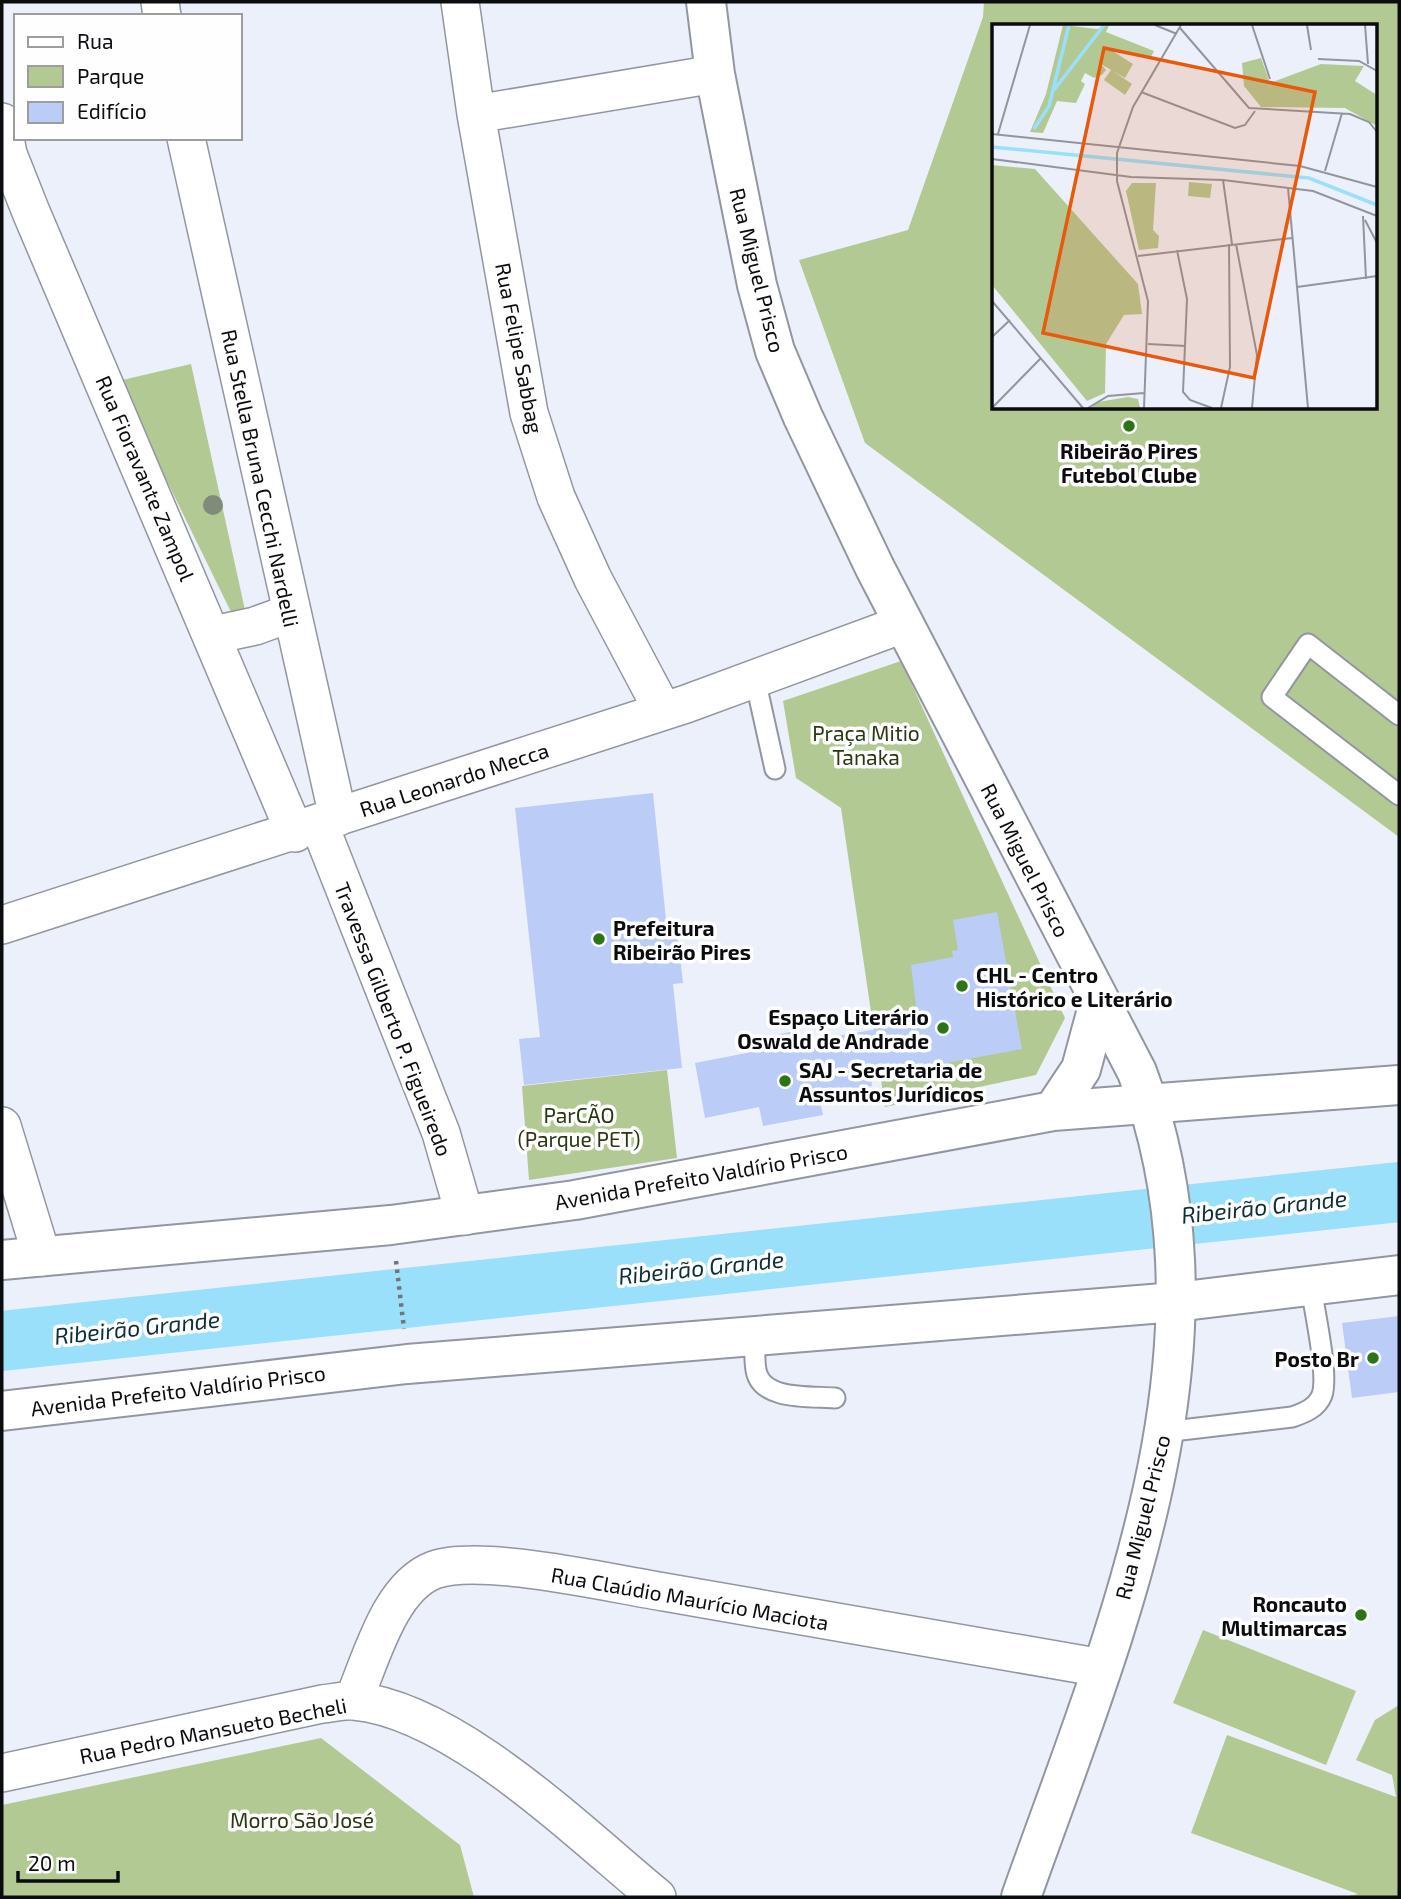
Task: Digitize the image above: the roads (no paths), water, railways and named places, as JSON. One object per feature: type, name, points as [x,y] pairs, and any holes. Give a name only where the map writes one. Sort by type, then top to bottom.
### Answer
[{"type":"main road","name":"Rua Miguel Prisco","points":[[706,2],[715,74],[757,285],[775,351],[803,417],[904,624],[1137,1072],[1149,1104],[1165,1168],[1176,1249],[1176,1302],[1164,1432],[1157,1476],[1135,1561],[1102,1668],[1021,1897]]},
{"type":"main road","points":[[1054,1111],[1082,1069],[1099,1002]]},
{"type":"main road","name":"Avenida Prefeito Valdírio Prisco","points":[[2,1260],[465,1216],[575,1200],[1054,1111],[1399,1085]]},
{"type":"main road","name":"Avenida Prefeito Valdírio Prisco","points":[[2,1411],[407,1364],[1176,1302],[1399,1275]]},
{"type":"street","name":"Rua Felipe Sabbag","points":[[460,2],[476,114],[529,413],[566,520],[593,579],[663,711]]},
{"type":"street","points":[[476,114],[715,74]]},
{"type":"street","name":"Rua Fioravante Zampol","points":[[2,122],[8,154],[31,212],[214,635],[317,825]]},
{"type":"street","name":"Rua Stella Bruna Cecchi Nardelli","points":[[186,140],[291,612],[317,825]]},
{"type":"street","points":[[214,635],[255,626],[291,612]]},
{"type":"street","name":"Rua Leonardo Mecca","points":[[2,925],[663,711],[904,624]]},
{"type":"street","name":"Travessa Gilberto P. Figueiredo","points":[[317,825],[441,1133],[465,1216]]},
{"type":"street","points":[[2,1126],[42,1257]]},
{"type":"street","name":"Rua Claúdio Maurício Maciota","points":[[353,1701],[397,1598],[414,1582],[434,1570],[458,1566],[568,1576],[1102,1668]]},
{"type":"street","name":"Rua Pedro Mansueto Becheli","points":[[2,1773],[322,1704],[353,1701],[393,1710],[447,1734],[520,1784],[657,1897]]},
{"type":"lane","points":[[1399,715],[1308,644],[1272,698],[1399,795]]},
{"type":"lane","points":[[755,679],[775,769]]},
{"type":"lane","points":[[1164,1432],[1292,1417],[1309,1411],[1321,1397],[1324,1381],[1311,1286]]},
{"type":"lane","points":[[755,1335],[756,1371],[762,1383],[778,1393],[835,1398]]},
{"type":"waterway","name":"Ribeirão Grande","points":[[2,1341],[1399,1192]]},
{"type":"place","name":"Ribeirão Pires Futebol Clube","points":[[1129,426]]},
{"type":"place","name":"Prefeitura Ribeirão Pires","points":[[599,939]]},
{"type":"place","name":"CHL - Centro Histórico e Literário","points":[[962,986]]},
{"type":"place","name":"Espaço Literário Oswald de Andrade","points":[[943,1028]]},
{"type":"place","name":"SAJ - Secretaria de Assuntos Jurídicos","points":[[785,1081]]},
{"type":"place","name":"Posto Br","points":[[1373,1358]]},
{"type":"place","name":"Roncauto Multimarcas","points":[[1361,1615]]},
{"type":"park label","name":"Praça Mitio Tanaka","points":[[866,744]]},
{"type":"park label","name":"ParCÃO (Parque PET)","points":[[579,1126]]},
{"type":"park label","name":"Morro São José","points":[[302,1819]]}]
